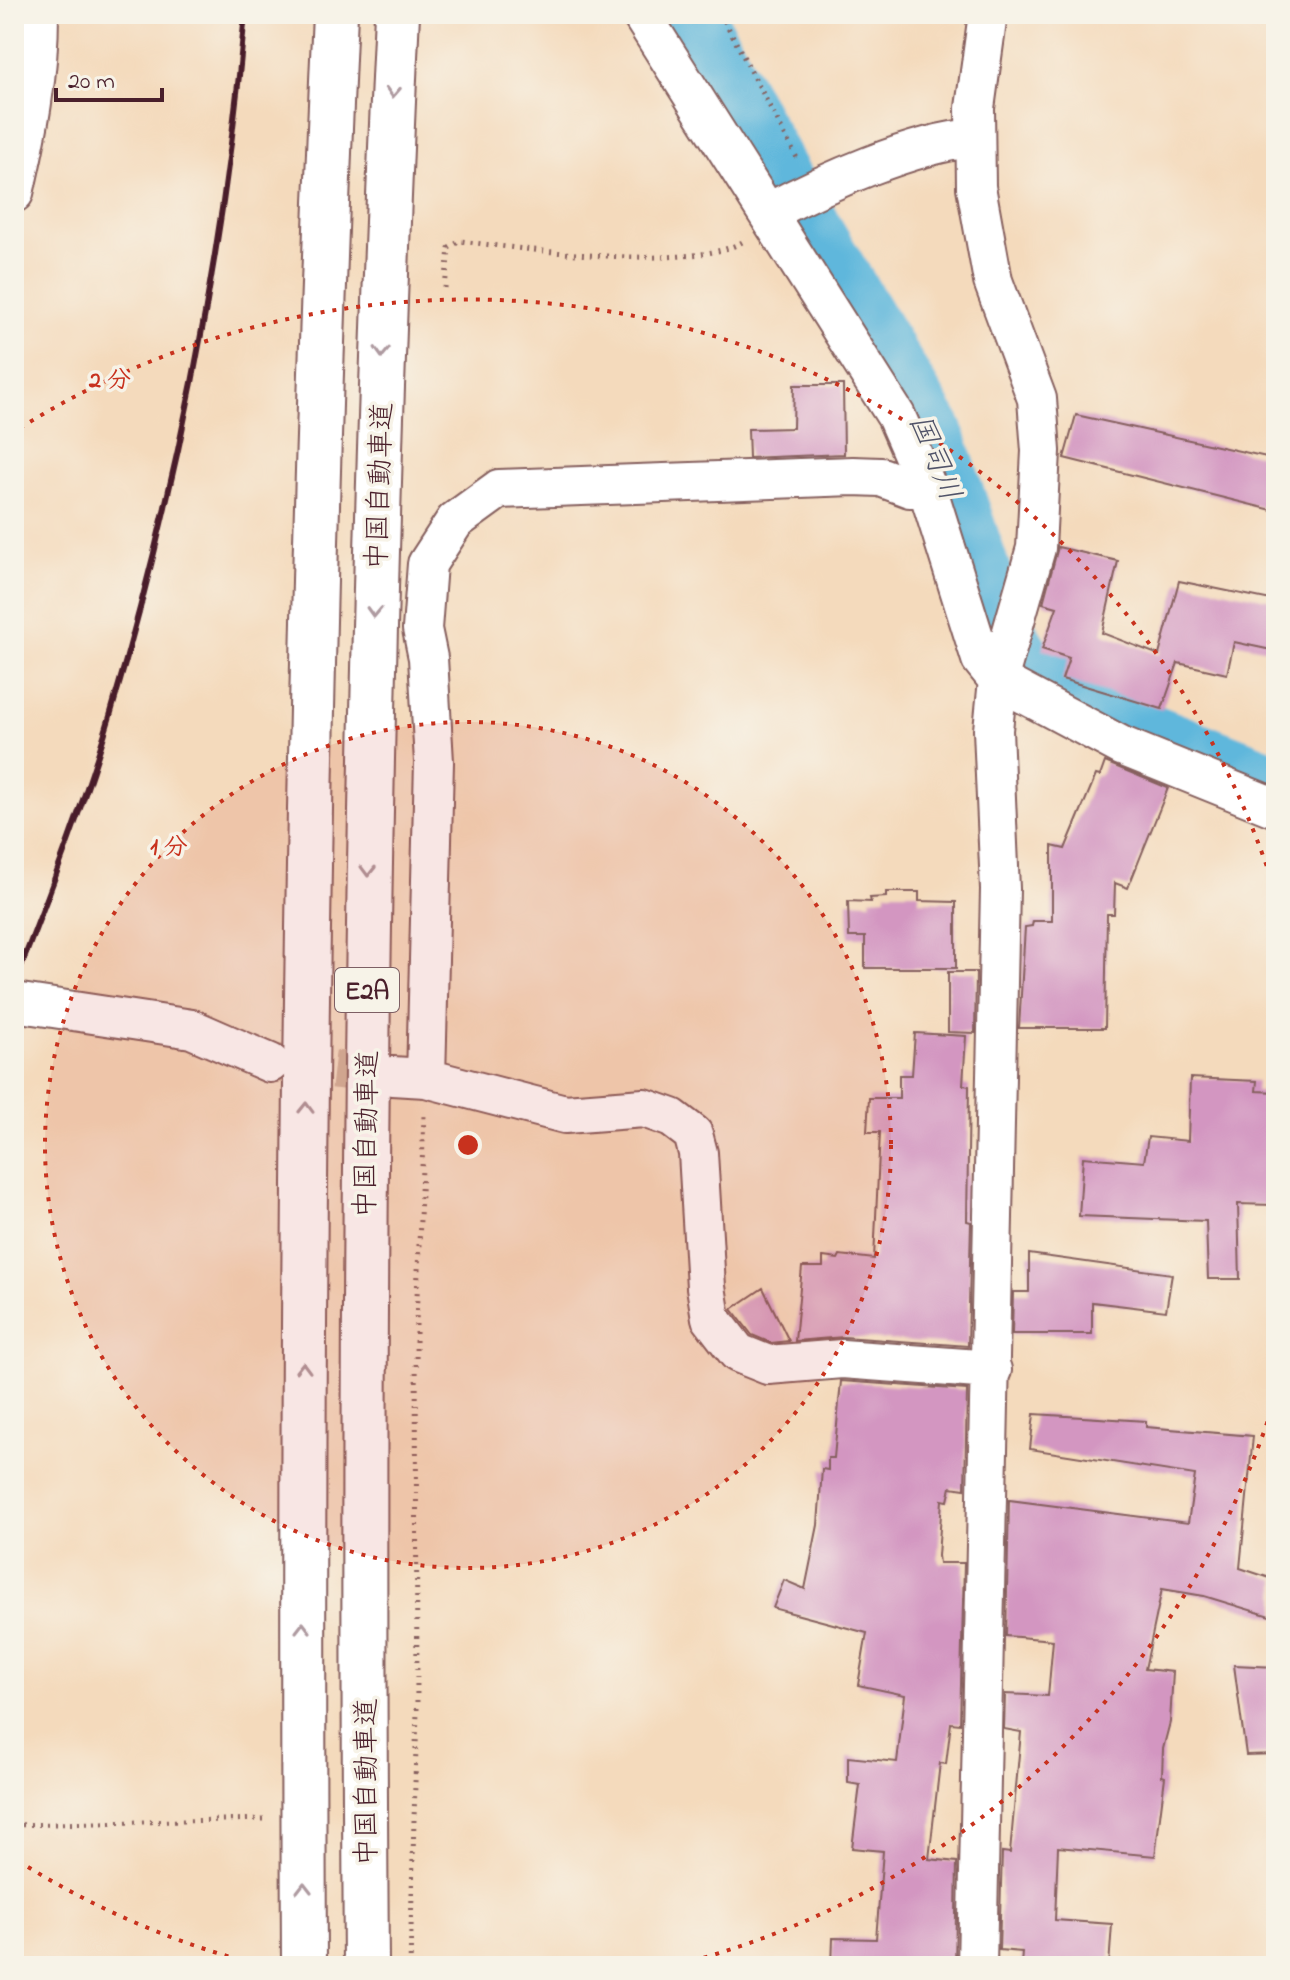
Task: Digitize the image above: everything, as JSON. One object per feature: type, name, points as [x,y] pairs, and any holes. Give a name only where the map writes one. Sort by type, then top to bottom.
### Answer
[{"type":"highway","name":"E2A","points":[[304,1966],[302,1428],[309,792],[322,304],[335,14]]},
{"type":"highway","name":"中国自動車道","points":[[366,1966],[362,1413],[369,791],[383,305],[397,14]]},
{"type":"street","points":[[14,193],[30,126],[39,60],[39,14]]},
{"type":"street","points":[[641,14],[790,201],[896,416],[927,487],[981,659],[1004,657],[1122,746],[1276,808]]},
{"type":"street","points":[[977,1966],[1000,889],[993,730],[1004,657],[1036,548],[1041,451],[1037,399],[993,281],[976,187],[974,138],[988,14]]},
{"type":"street","points":[[790,201],[945,140],[974,138]]},
{"type":"street","points":[[927,487],[910,488],[881,477],[853,476],[499,489],[455,521],[427,564],[422,629],[428,658],[434,762],[409,1077],[565,1114],[644,1108],[672,1118],[693,1134],[698,1153],[706,1287],[711,1318],[738,1353],[768,1365],[842,1359],[992,1370]]},
{"type":"street","points":[[14,1002],[192,1029],[270,1063]]},
{"type":"path","points":[[445,288],[449,248],[460,241],[561,251],[698,255],[737,245],[763,229],[790,201],[777,116],[721,14]]},
{"type":"path","points":[[409,1077],[416,1323],[417,1711],[410,1966]]},
{"type":"path","points":[[14,1825],[271,1819]]},
{"type":"building","points":[[794,385],[843,385],[844,454],[749,458],[748,429],[793,428]]},
{"type":"building","points":[[1076,415],[1276,459],[1276,511],[1064,458]]},
{"type":"building","points":[[1058,547],[1118,561],[1102,633],[1159,655],[1179,581],[1276,601],[1276,651],[1234,642],[1227,674],[1178,663],[1162,709],[1062,679],[1069,658],[1042,649],[1057,607],[1043,603]]},
{"type":"building","points":[[1105,762],[1168,788],[1128,888],[1115,883],[1114,914],[1107,914],[1105,1028],[1019,1028],[1025,927],[1032,926],[1033,921],[1052,921],[1052,846],[1065,849],[1096,775],[1100,776]]},
{"type":"building","points":[[886,892],[919,892],[919,901],[956,902],[956,968],[865,968],[865,937],[849,937],[848,901],[871,902],[870,898],[886,897]]},
{"type":"building","points":[[948,972],[976,972],[975,1033],[948,1032]]},
{"type":"building","points":[[915,1033],[966,1036],[963,1085],[969,1086],[967,1221],[971,1222],[968,1346],[844,1337],[795,1341],[802,1267],[823,1267],[823,1257],[838,1259],[840,1255],[874,1259],[880,1132],[867,1132],[869,1098],[899,1098],[899,1075],[912,1075]]},
{"type":"building","points":[[1190,1078],[1257,1081],[1256,1091],[1276,1092],[1273,1205],[1238,1204],[1240,1279],[1208,1279],[1206,1221],[1079,1216],[1083,1157],[1144,1162],[1148,1137],[1188,1141]]},
{"type":"building","points":[[1029,1254],[1172,1274],[1166,1311],[1092,1302],[1092,1334],[1012,1334],[1013,1292],[1029,1292]]},
{"type":"building","points":[[763,1288],[789,1341],[771,1343],[752,1335],[732,1309]]},
{"type":"building","points":[[841,1381],[967,1390],[965,1489],[951,1487],[948,1501],[942,1500],[938,1556],[939,1563],[964,1563],[960,1724],[951,1723],[946,1764],[940,1763],[929,1859],[957,1862],[955,1966],[832,1966],[833,1938],[876,1939],[883,1851],[852,1848],[860,1785],[848,1783],[848,1757],[897,1762],[905,1695],[858,1685],[867,1633],[773,1608],[784,1580],[805,1589],[818,1525],[822,1469],[828,1470],[828,1458],[834,1458]]},
{"type":"building","points":[[1034,1414],[1146,1421],[1146,1427],[1253,1436],[1240,1568],[1276,1580],[1276,1618],[1204,1596],[1162,1589],[1145,1669],[1173,1672],[1170,1722],[1163,1749],[1162,1776],[1165,1777],[1155,1856],[1058,1847],[1055,1920],[1112,1924],[1109,1966],[1021,1966],[1022,1952],[999,1950],[1002,1852],[1010,1853],[1021,1732],[1004,1729],[1005,1694],[1048,1696],[1053,1640],[1006,1636],[1009,1500],[1188,1523],[1195,1475],[1030,1449]]},
{"type":"building","points":[[1234,1665],[1276,1667],[1276,1754],[1246,1755]]},
{"type":"waterway","name":"国司川","points":[[691,14],[780,179],[932,433],[993,614],[1023,664],[1111,720],[1276,785]]},
{"type":"tunnel","points":[[277,1063],[392,1076]]},
{"type":"railway","points":[[14,985],[100,750],[134,630],[177,456],[211,280],[245,14]]}]
